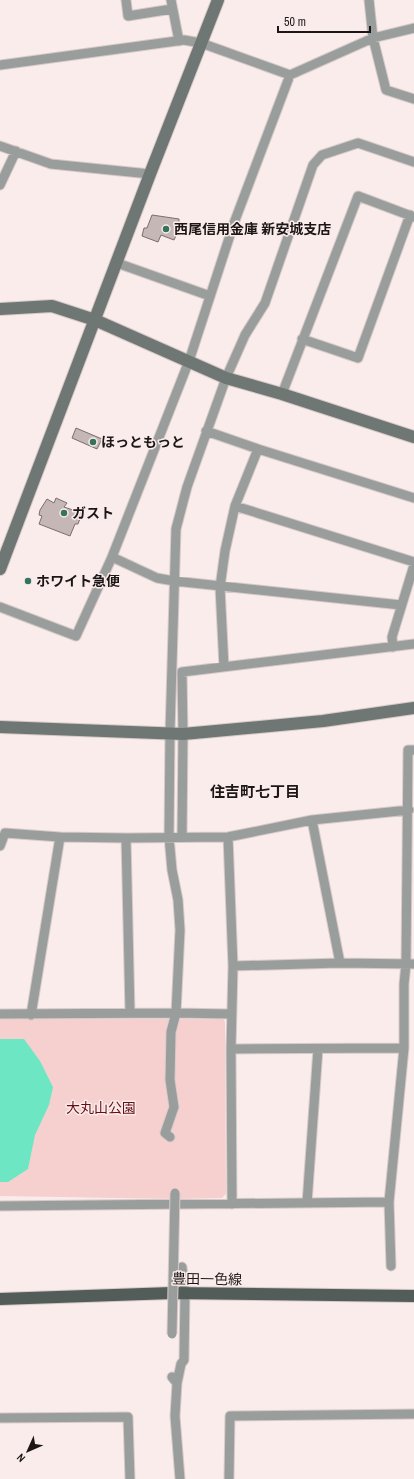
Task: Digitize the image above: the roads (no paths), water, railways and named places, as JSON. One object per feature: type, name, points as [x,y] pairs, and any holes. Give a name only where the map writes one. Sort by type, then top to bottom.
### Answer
[{"type":"main road","name":"豊田一色線","points":[[0,1299],[185,1293],[414,1296]]},
{"type":"street","points":[[126,0],[128,16],[172,5],[179,41]]},
{"type":"street","points":[[0,569],[150,174],[218,0]]},
{"type":"street","points":[[369,0],[373,38],[386,90],[414,99]]},
{"type":"street","points":[[0,65],[184,40],[201,43],[290,75],[373,38],[414,28]]},
{"type":"street","points":[[0,607],[76,636],[112,557],[189,362],[234,223],[290,75]]},
{"type":"street","points":[[170,1137],[165,1133],[174,1107],[170,1080],[171,1032],[176,1013],[180,930],[178,900],[172,870],[169,837],[170,732],[176,529],[187,487],[206,431],[226,378],[245,335],[265,303],[313,165],[322,156],[358,143],[414,162]]},
{"type":"street","points":[[0,146],[51,164],[150,174]]},
{"type":"street","points":[[0,185],[16,151]]},
{"type":"street","points":[[282,394],[302,339],[358,196],[412,216],[358,358],[302,339]]},
{"type":"street","points":[[117,263],[210,296]]},
{"type":"street","points":[[0,309],[52,306],[95,320],[226,378],[282,394],[414,437]]},
{"type":"street","points":[[206,431],[414,498]]},
{"type":"street","points":[[224,666],[220,587],[225,551],[236,506],[258,449]]},
{"type":"street","points":[[236,506],[414,562]]},
{"type":"street","points":[[112,557],[157,578],[174,582],[401,605]]},
{"type":"street","points":[[393,647],[392,637],[414,565]]},
{"type":"street","points":[[182,837],[182,672],[414,644]]},
{"type":"street","points":[[0,727],[170,732],[183,734],[322,721],[414,708]]},
{"type":"street","points":[[391,1266],[389,1202],[404,1048],[404,984],[410,964],[408,750],[414,750]]},
{"type":"street","points":[[0,846],[5,833],[60,837],[228,837],[312,820],[409,810]]},
{"type":"street","points":[[312,820],[340,963]]},
{"type":"street","points":[[31,1015],[60,837]]},
{"type":"street","points":[[228,837],[233,966],[231,1049],[232,1204]]},
{"type":"street","points":[[126,838],[130,1013]]},
{"type":"street","points":[[233,966],[340,963],[410,964]]},
{"type":"street","points":[[0,1014],[232,1014]]},
{"type":"street","points":[[231,1049],[404,1048]]},
{"type":"street","points":[[307,1202],[318,1049]]},
{"type":"street","points":[[172,1334],[176,1194]]},
{"type":"street","points":[[0,1206],[389,1202]]},
{"type":"street","points":[[180,1479],[174,1380],[184,1360],[185,1293],[182,1267]]},
{"type":"street","points":[[229,1479],[230,1416],[414,1414]]},
{"type":"street","points":[[0,1418],[128,1417],[130,1479]]},
{"type":"place","name":"西尾信用金庫 新安城支店","points":[[166,229]]},
{"type":"place","name":"ほっともっと","points":[[93,442]]},
{"type":"place","name":"ガスト","points":[[64,513]]},
{"type":"place","name":"ホワイト急便","points":[[28,581]]},
{"type":"district","name":"住吉町七丁目","points":[[255,791]]},
{"type":"park label","name":"大丸山公園","points":[[101,1108]]}]
